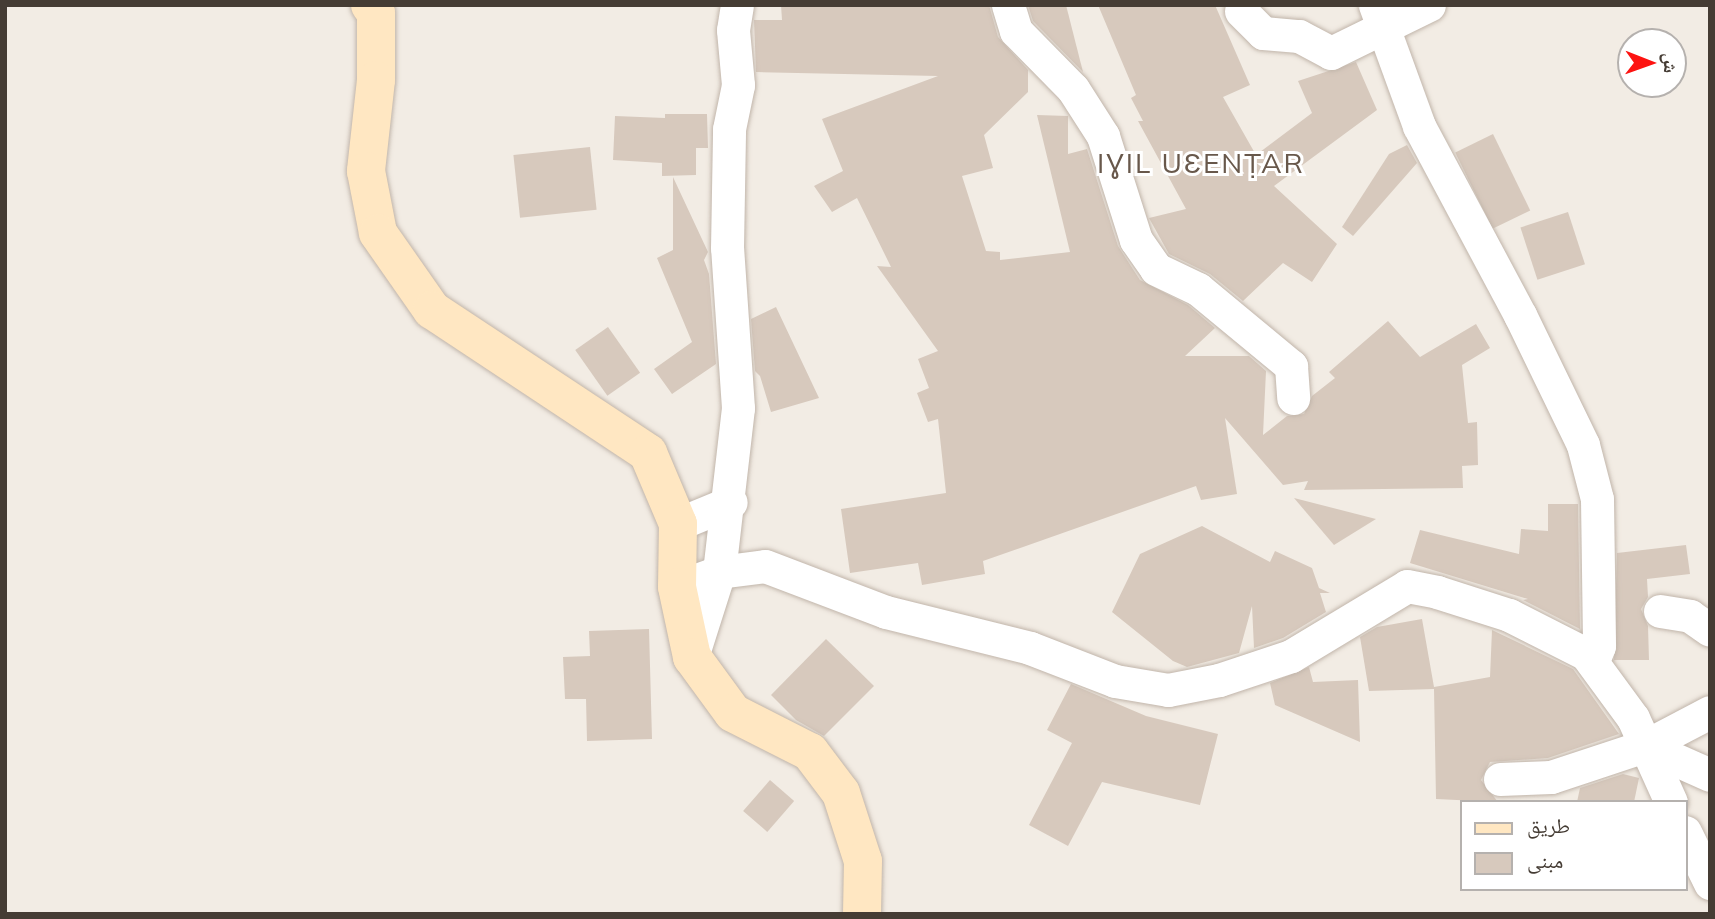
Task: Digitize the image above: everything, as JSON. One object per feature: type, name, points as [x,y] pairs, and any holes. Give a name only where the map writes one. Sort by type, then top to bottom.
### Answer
[{"type":"street","points":[[370,5],[376,13],[376,80],[366,172],[378,233],[432,310],[648,453],[678,524],[677,587],[692,657],[733,713],[810,752],[841,793],[863,861],[862,914]]},
{"type":"street","points":[[692,657],[719,572],[730,502],[738,408],[727,248],[729,129],[738,85],[733,30],[737,5]]},
{"type":"street","points":[[1008,5],[1016,31],[1073,89],[1103,136],[1136,240],[1156,269],[1198,289],[1291,366],[1293,398]]},
{"type":"street","points":[[1241,11],[1263,33],[1298,36],[1331,52],[1379,18],[1429,5]]},
{"type":"street","points":[[1379,18],[1419,126],[1520,314],[1583,445],[1597,499],[1599,646],[1593,661]]},
{"type":"street","points":[[678,524],[730,502]]},
{"type":"street","points":[[677,587],[719,572],[765,566],[886,611],[1030,648],[1115,681],[1168,690],[1219,680],[1291,656],[1407,586],[1509,615],[1586,654],[1633,718],[1670,800]]},
{"type":"street","points":[[1661,611],[1690,616],[1710,630]]},
{"type":"street","points":[[1500,779],[1550,777],[1645,746],[1710,712]]},
{"type":"street","points":[[1645,746],[1710,775]]},
{"type":"street","points":[[1687,836],[1710,883]]},
{"type":"building","points":[[781,5],[989,5],[998,37],[1028,70],[1028,92],[984,135],[993,168],[962,176],[986,251],[1000,252],[1000,260],[1070,252],[1037,115],[1068,116],[1068,154],[1087,149],[1118,246],[1140,280],[1188,305],[1215,328],[1185,356],[1249,356],[1266,371],[1263,435],[1287,416],[1304,414],[1312,396],[1335,378],[1329,372],[1388,321],[1420,357],[1476,324],[1490,348],[1462,365],[1468,423],[1477,422],[1478,465],[1462,466],[1463,488],[1304,490],[1308,481],[1283,485],[1225,418],[1237,494],[1201,500],[1196,486],[983,561],[985,574],[922,585],[918,563],[850,573],[841,509],[946,493],[938,419],[928,422],[917,393],[929,388],[918,359],[938,351],[877,266],[891,267],[857,198],[832,212],[814,186],[843,171],[822,119],[938,76],[756,72],[754,20],[782,20]]},
{"type":"building","points":[[1028,5],[1066,5],[1083,72],[1033,21]]},
{"type":"building","points":[[1098,5],[1215,5],[1250,85],[1223,97],[1256,155],[1312,113],[1298,81],[1356,62],[1377,110],[1274,186],[1337,244],[1312,282],[1283,263],[1243,301],[1210,274],[1169,254],[1149,218],[1186,209],[1138,121],[1143,121],[1131,98],[1136,95]]},
{"type":"building","points":[[665,114],[707,114],[708,148],[696,148],[696,175],[662,176],[662,163],[613,160],[615,116],[665,118]]},
{"type":"building","points":[[1493,134],[1530,210],[1493,229],[1455,152]]},
{"type":"building","points":[[1407,145],[1417,163],[1353,236],[1342,227],[1389,154]]},
{"type":"building","points":[[590,147],[597,210],[520,218],[513,155]]},
{"type":"building","points":[[673,177],[708,252],[704,260],[709,274],[716,364],[672,394],[654,369],[692,342],[657,258],[673,250]]},
{"type":"building","points":[[1568,212],[1585,264],[1537,280],[1520,227]]},
{"type":"building","points":[[776,307],[819,398],[771,412],[760,376],[755,371],[751,319]]},
{"type":"building","points":[[608,327],[640,373],[607,396],[575,350]]},
{"type":"building","points":[[1294,498],[1376,519],[1334,545]]},
{"type":"building","points":[[1548,504],[1578,504],[1580,629],[1523,600],[1528,599],[1410,563],[1420,530],[1519,554],[1521,529],[1548,531]]},
{"type":"building","points":[[1202,526],[1270,562],[1275,551],[1312,568],[1319,588],[1330,593],[1320,593],[1326,612],[1283,638],[1254,648],[1252,606],[1239,653],[1187,667],[1173,661],[1112,612],[1140,554]]},
{"type":"building","points":[[1686,545],[1690,574],[1647,579],[1648,597],[1641,609],[1648,626],[1649,660],[1614,660],[1617,553]]},
{"type":"building","points":[[1422,619],[1434,687],[1490,677],[1492,630],[1573,669],[1619,734],[1548,758],[1490,762],[1481,780],[1496,800],[1436,799],[1434,689],[1369,691],[1360,637],[1377,627]]},
{"type":"building","points":[[649,629],[652,739],[587,741],[586,699],[565,699],[563,657],[590,656],[589,631]]},
{"type":"building","points":[[826,639],[874,686],[824,736],[796,720],[771,695]]},
{"type":"building","points":[[1309,667],[1313,682],[1358,680],[1360,742],[1275,705],[1270,683]]},
{"type":"building","points":[[1071,684],[1146,716],[1218,734],[1200,805],[1102,782],[1068,846],[1029,825],[1072,743],[1047,730]]},
{"type":"building","points":[[1623,774],[1639,778],[1634,800],[1577,800],[1580,788]]},
{"type":"building","points":[[770,780],[794,801],[767,832],[743,811]]},
{"type":"district","name":"IƔIL UƐENṬAR","points":[[1201,163]]}]
